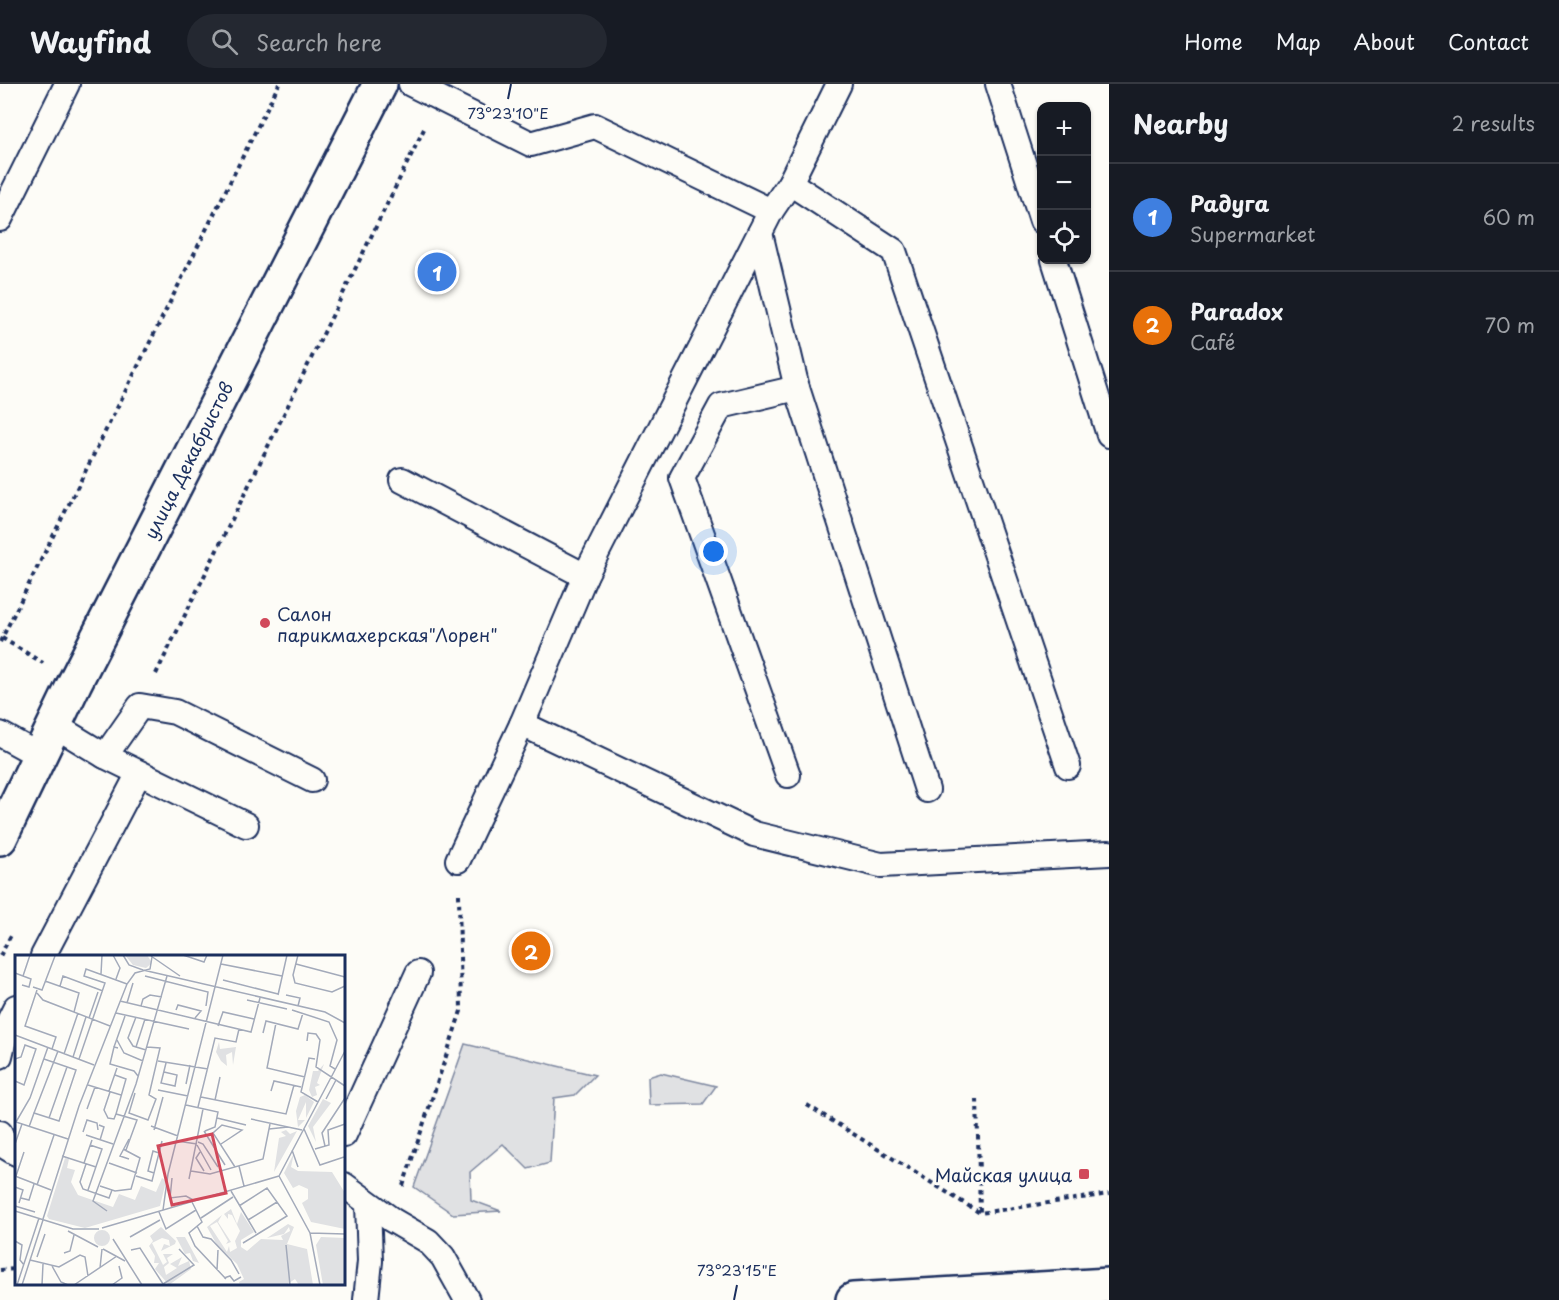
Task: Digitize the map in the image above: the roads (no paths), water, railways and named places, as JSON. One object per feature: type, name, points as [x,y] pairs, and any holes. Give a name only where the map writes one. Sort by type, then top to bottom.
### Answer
[{"type":"street","name":"улица Декабристов","points":[[0,838],[54,725],[380,84]]},
{"type":"street","points":[[853,1300],[1109,1284]]},
{"type":"lane","points":[[0,217],[67,84]]},
{"type":"lane","points":[[411,84],[531,144],[596,126],[771,211]]},
{"type":"lane","points":[[458,860],[522,724],[585,576],[760,232],[790,183],[839,84]]},
{"type":"lane","points":[[998,84],[1038,210]]},
{"type":"lane","points":[[790,183],[894,251],[1068,766]]},
{"type":"lane","points":[[760,232],[797,388],[927,790]]},
{"type":"lane","points":[[1055,264],[1109,435]]},
{"type":"lane","points":[[788,776],[682,478],[721,406],[797,388]]},
{"type":"lane","points":[[402,480],[585,576]]},
{"type":"lane","points":[[105,756],[140,706],[176,712],[312,780]]},
{"type":"lane","points":[[522,724],[754,834],[881,866],[1109,853]]},
{"type":"lane","points":[[54,725],[105,756],[246,825]]},
{"type":"lane","points":[[0,734],[40,756]]},
{"type":"lane","points":[[44,955],[139,773]]},
{"type":"lane","points":[[345,1133],[418,973]]},
{"type":"lane","points":[[0,1056],[8,1023],[15,1009]]},
{"type":"lane","points":[[0,1133],[6,1147],[15,1152]]},
{"type":"lane","points":[[345,1186],[392,1220],[428,1241],[443,1257],[467,1300]]},
{"type":"lane","points":[[366,1300],[370,1261],[368,1204]]},
{"type":"place","name":"Радуга","points":[[437,272]]},
{"type":"place","name":"Салон парикмахерская\"Лорен\"","points":[[265,623]]},
{"type":"place","name":"Paradox","points":[[531,951]]},
{"type":"place","name":"Майская улица","points":[[1084,1174]]}]
